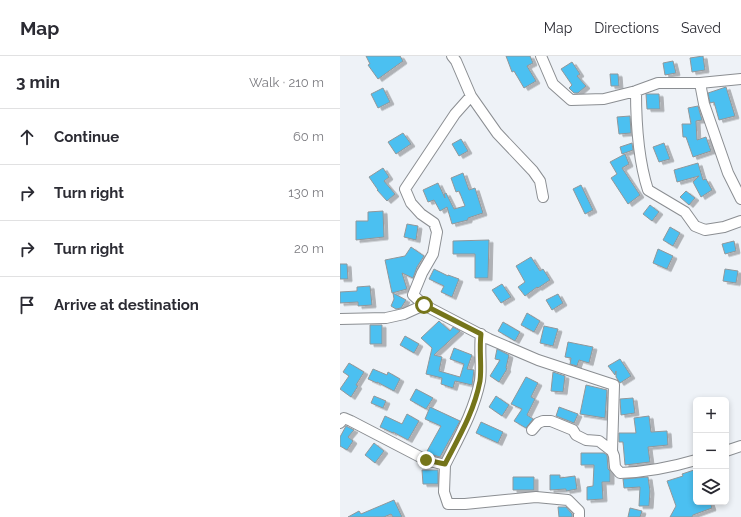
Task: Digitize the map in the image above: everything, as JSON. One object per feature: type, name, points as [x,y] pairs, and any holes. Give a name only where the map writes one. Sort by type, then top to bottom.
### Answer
[{"type":"street","points":[[452,56],[456,61],[471,96],[497,133],[540,180],[543,197]]},
{"type":"street","points":[[540,56],[553,84],[571,100],[604,99],[636,91],[658,83],[700,83],[741,79]]},
{"type":"street","points":[[700,83],[704,104],[728,173],[741,199]]},
{"type":"street","points":[[636,91],[636,113],[642,170],[648,190],[684,212],[695,226],[706,230],[724,227],[741,221]]},
{"type":"street","points":[[471,96],[455,114],[405,189],[411,203],[421,214],[434,223],[437,232],[433,254],[422,273],[413,295],[424,305],[481,334],[538,360],[614,385],[612,450],[615,467],[620,473],[654,471],[693,461]]},
{"type":"street","points":[[340,319],[386,318],[404,314],[424,305]]},
{"type":"street","points":[[481,334],[479,346],[480,379],[471,413],[445,464],[444,492],[448,504],[465,504],[536,497],[568,500],[579,511],[579,517]]},
{"type":"street","points":[[340,423],[344,418],[426,460],[445,464]]},
{"type":"street","points":[[532,430],[538,423],[543,421],[551,421],[573,430],[576,435],[586,440],[599,442],[612,450]]},
{"type":"street","points":[[729,450],[741,446]]},
{"type":"building","points":[[366,56],[400,56],[403,61],[378,79],[368,65],[370,64]]},
{"type":"building","points":[[506,56],[530,56],[533,63],[527,66],[536,81],[524,88],[514,71],[512,72]]},
{"type":"building","points":[[703,56],[705,70],[692,72],[690,58]]},
{"type":"building","points":[[673,61],[676,73],[665,75],[663,63]]},
{"type":"building","points":[[572,62],[580,74],[577,76],[586,86],[578,93],[574,93],[569,88],[572,85],[561,69]]},
{"type":"building","points":[[610,74],[618,74],[619,86],[611,86]]},
{"type":"building","points":[[726,87],[735,116],[719,120],[714,102],[710,103],[708,93]]},
{"type":"building","points":[[383,88],[390,102],[378,108],[371,94]]},
{"type":"building","points":[[646,94],[659,94],[660,109],[647,109]]},
{"type":"building","points":[[698,106],[702,120],[696,121],[697,140],[706,137],[711,151],[693,157],[686,137],[683,137],[682,124],[691,124],[688,108]]},
{"type":"building","points":[[630,116],[631,133],[619,134],[617,117]]},
{"type":"building","points":[[403,133],[411,144],[396,154],[388,142]]},
{"type":"building","points":[[461,139],[468,151],[459,156],[452,144]]},
{"type":"building","points":[[632,143],[633,150],[622,154],[620,147]]},
{"type":"building","points":[[664,143],[670,159],[659,162],[653,147]]},
{"type":"building","points":[[625,154],[629,164],[622,168],[640,195],[628,204],[611,178],[617,174],[610,162]]},
{"type":"building","points":[[698,163],[703,180],[706,179],[712,190],[701,197],[693,182],[699,176],[677,182],[674,170]]},
{"type":"building","points":[[383,168],[389,177],[384,181],[395,194],[387,201],[377,190],[369,177]]},
{"type":"building","points":[[463,173],[469,190],[475,188],[483,213],[468,218],[468,220],[452,224],[447,207],[440,211],[434,200],[428,202],[423,190],[438,183],[445,198],[444,194],[446,193],[454,209],[465,206],[459,191],[456,192],[451,178]]},
{"type":"building","points":[[581,185],[593,210],[585,214],[573,189]]},
{"type":"building","points":[[686,191],[695,198],[689,205],[680,197]]},
{"type":"building","points":[[650,205],[659,212],[652,221],[643,214]]},
{"type":"building","points":[[383,211],[384,237],[356,240],[356,221],[368,221],[368,212]]},
{"type":"building","points":[[407,224],[418,226],[416,240],[404,237]]},
{"type":"building","points":[[670,227],[680,233],[673,246],[663,240]]},
{"type":"building","points":[[489,240],[488,278],[475,278],[475,254],[453,254],[453,241]]},
{"type":"building","points":[[734,241],[736,251],[725,254],[722,244]]},
{"type":"building","points":[[411,247],[424,256],[417,267],[413,278],[402,273],[407,289],[392,293],[385,260],[405,256]]},
{"type":"building","points":[[658,249],[673,256],[667,269],[653,263]]},
{"type":"building","points":[[531,257],[540,271],[543,269],[550,280],[525,296],[518,287],[525,282],[516,266]]},
{"type":"building","points":[[340,264],[347,264],[348,279],[340,279]]},
{"type":"building","points":[[434,269],[448,276],[459,279],[452,297],[441,292],[444,286],[429,279]]},
{"type":"building","points":[[725,269],[738,271],[736,283],[723,281]]},
{"type":"building","points":[[502,284],[511,297],[501,303],[492,290]]},
{"type":"building","points":[[370,286],[372,305],[358,306],[358,302],[340,303],[340,292],[357,291],[357,287]]},
{"type":"building","points":[[393,293],[406,300],[401,308],[396,309],[391,306],[394,299]]},
{"type":"building","points":[[558,294],[563,303],[552,310],[546,300]]},
{"type":"building","points":[[527,313],[540,321],[534,332],[521,325]]},
{"type":"building","points":[[439,321],[450,331],[453,327],[460,331],[434,355],[442,357],[439,371],[460,377],[464,364],[450,359],[454,348],[472,355],[467,369],[474,370],[472,385],[455,381],[453,388],[441,384],[442,378],[426,374],[432,348],[421,338]]},
{"type":"building","points":[[503,322],[520,332],[515,341],[498,331]]},
{"type":"building","points":[[370,325],[382,325],[382,344],[370,344]]},
{"type":"building","points":[[544,326],[558,329],[553,346],[540,343]]},
{"type":"building","points":[[405,336],[419,344],[414,353],[400,345]]},
{"type":"building","points":[[568,342],[593,347],[589,363],[579,360],[577,366],[570,364],[571,358],[565,357]]},
{"type":"building","points":[[497,349],[509,355],[507,369],[499,382],[490,376],[500,360],[495,359]]},
{"type":"building","points":[[620,359],[631,376],[620,383],[616,377],[616,371],[615,375],[608,366]]},
{"type":"building","points":[[349,363],[364,372],[351,397],[340,389],[349,376],[343,372]]},
{"type":"building","points":[[373,369],[387,375],[388,372],[400,379],[394,391],[368,379]]},
{"type":"building","points":[[553,372],[565,376],[563,392],[551,391]]},
{"type":"building","points":[[526,377],[538,383],[531,397],[535,399],[527,415],[533,419],[526,428],[514,421],[522,409],[511,404]]},
{"type":"building","points":[[586,385],[607,390],[605,418],[580,414]]},
{"type":"building","points":[[416,389],[433,398],[426,409],[410,400]]},
{"type":"building","points":[[374,396],[386,401],[383,408],[371,403]]},
{"type":"building","points":[[496,396],[509,405],[502,416],[489,407]]},
{"type":"building","points":[[633,398],[635,413],[621,415],[620,399]]},
{"type":"building","points":[[430,407],[460,421],[440,457],[426,453],[441,426],[425,419]]},
{"type":"building","points":[[559,407],[578,414],[574,423],[556,416]]},
{"type":"building","points":[[407,414],[419,421],[408,440],[380,427],[385,416],[402,424]]},
{"type":"building","points":[[649,416],[651,432],[667,431],[668,445],[648,447],[650,462],[625,465],[623,442],[619,442],[619,433],[636,433],[634,418]]},
{"type":"building","points":[[481,422],[503,432],[498,443],[476,433]]},
{"type":"building","points":[[346,426],[354,430],[348,437],[353,441],[347,450],[340,446],[340,437]]},
{"type":"building","points":[[374,443],[384,451],[375,463],[365,455]]},
{"type":"building","points":[[581,453],[604,453],[607,455],[608,469],[610,471],[610,482],[602,482],[603,499],[587,500],[587,487],[593,486],[594,465],[581,465]]},
{"type":"building","points":[[422,470],[438,470],[438,484],[423,484]]},
{"type":"building","points":[[693,470],[693,505],[711,505],[712,508],[693,515],[692,517],[670,517],[676,506],[667,481],[683,476],[682,474]]},
{"type":"building","points":[[550,475],[560,475],[560,478],[575,476],[577,489],[566,491],[566,489],[550,490]]},
{"type":"building","points":[[513,477],[534,477],[534,490],[513,490]]},
{"type":"building","points":[[648,477],[650,491],[649,506],[639,506],[640,487],[624,488],[623,479]]},
{"type":"building","points":[[394,500],[402,517],[393,517],[391,514],[384,517],[348,517],[359,511],[361,514]]},
{"type":"building","points":[[558,507],[566,507],[572,514],[572,517],[559,517]]},
{"type":"building","points":[[630,508],[642,511],[640,517],[628,517]]},
{"type":"route","points":[[424,305],[481,334],[479,346],[480,379],[471,413],[445,464],[426,460]]}]
